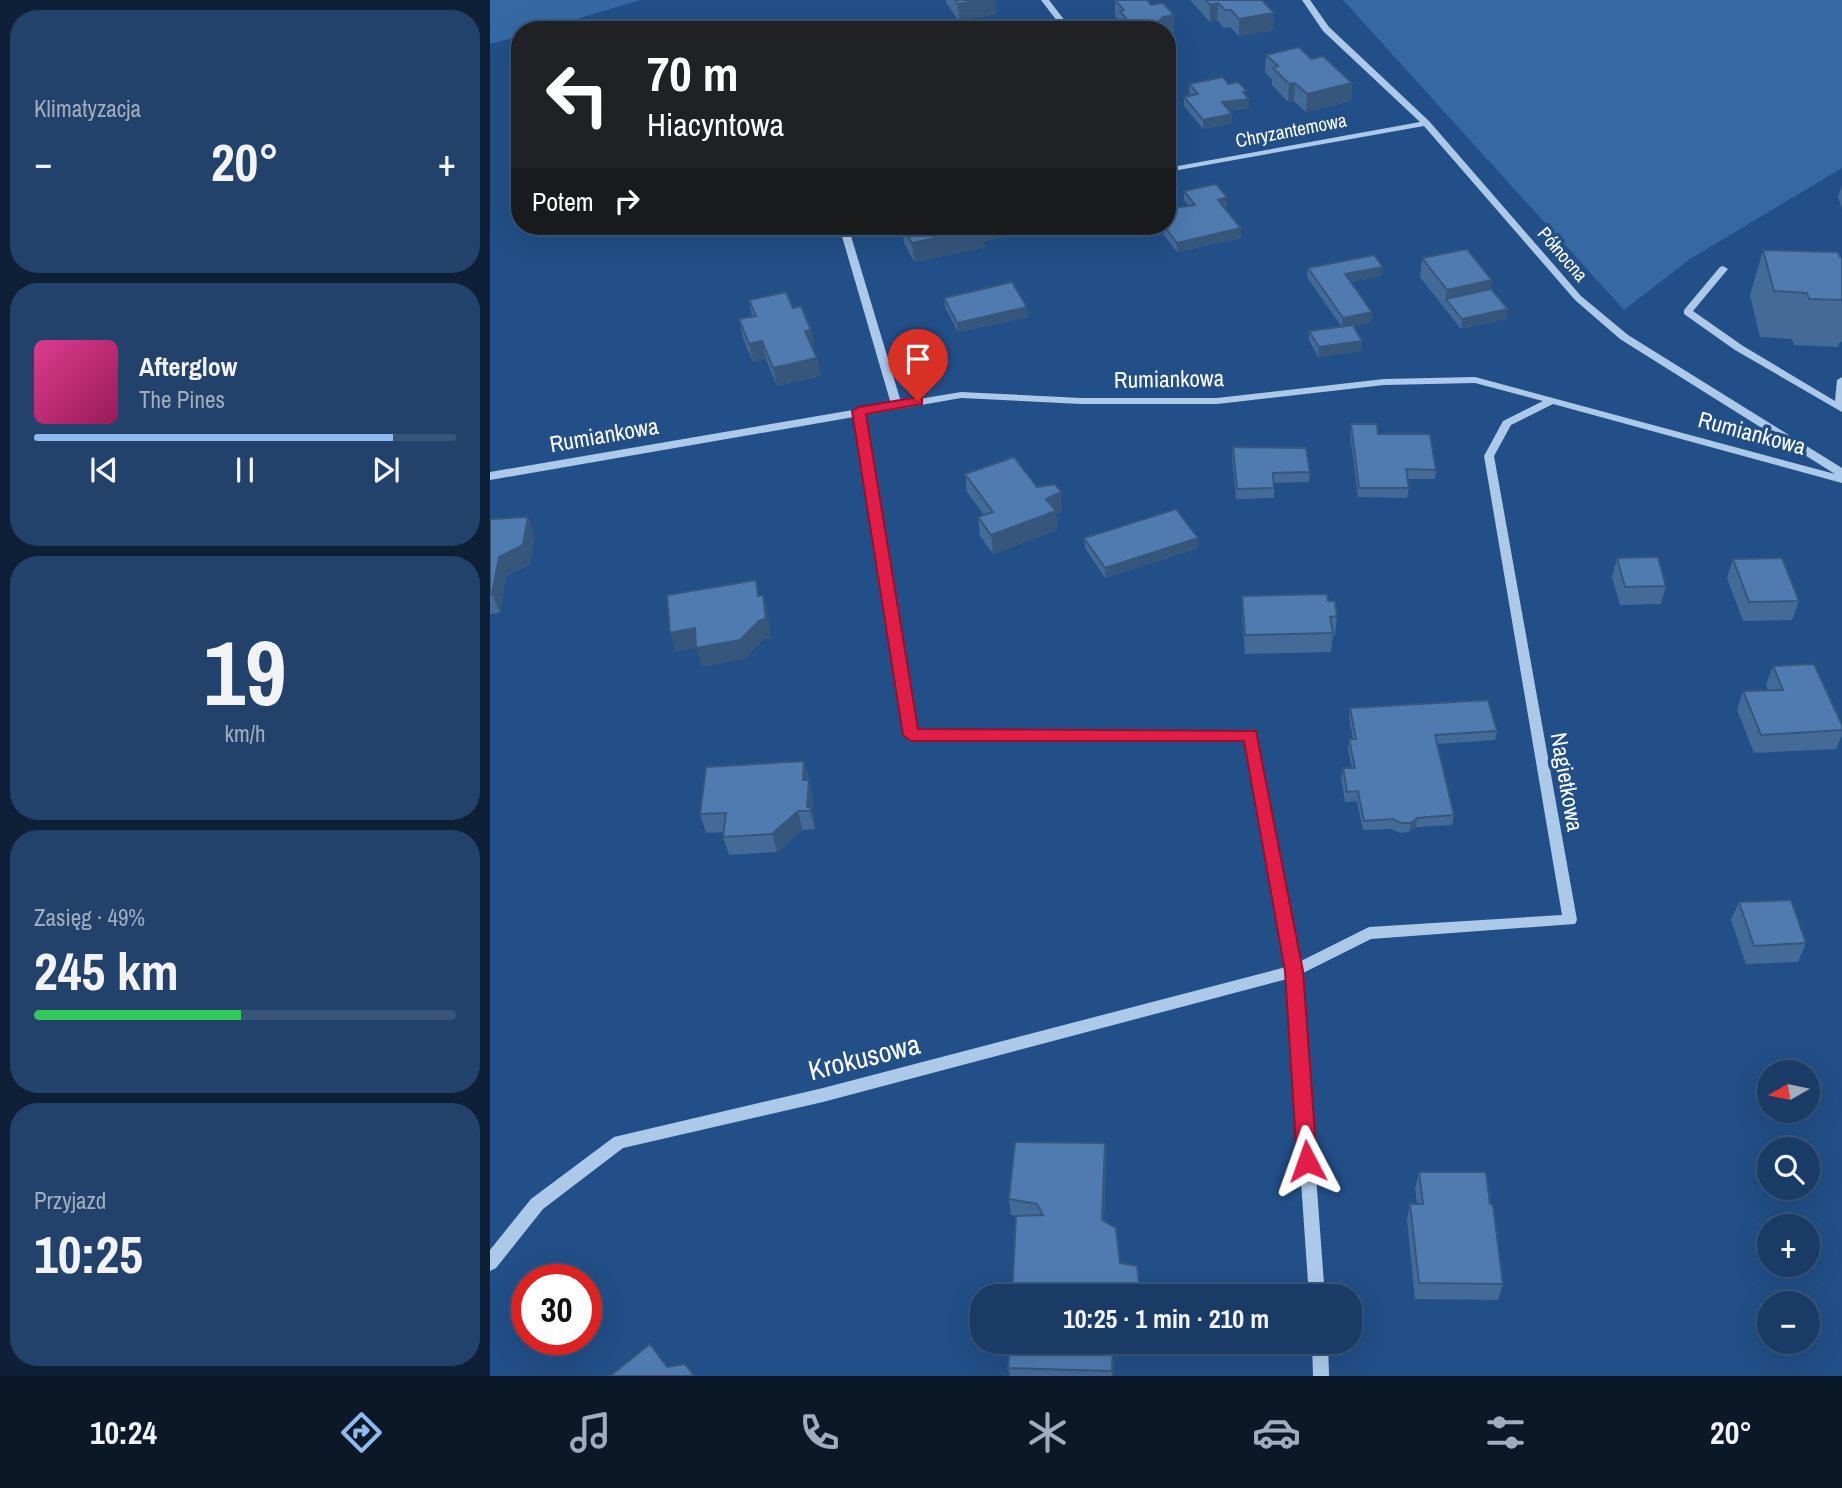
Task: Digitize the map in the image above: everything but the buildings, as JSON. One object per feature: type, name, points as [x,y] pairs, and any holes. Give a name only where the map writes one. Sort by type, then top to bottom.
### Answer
[{"type":"street","points":[[1045,0],[1061,21]]},
{"type":"street","name":"Północna","points":[[1306,0],[1326,29],[1426,122],[1578,298],[1624,337],[1842,473]]},
{"type":"street","name":"Chryzantemowa","points":[[1176,168],[1426,122]]},
{"type":"street","points":[[846,235],[896,404]]},
{"type":"street","points":[[1723,269],[1687,312],[1739,348],[1841,409],[1842,380]]},
{"type":"street","name":"Rumiankowa","points":[[490,476],[896,404],[961,395],[1081,401],[1217,401],[1384,382],[1475,380],[1842,479]]},
{"type":"street","name":"Nagietkowa","points":[[1294,971],[1369,933],[1570,920],[1489,456],[1507,423],[1552,401]]},
{"type":"street","points":[[859,411],[911,735],[1251,735],[1294,971],[1316,1284]]},
{"type":"street","name":"Krokusowa","points":[[490,1263],[537,1204],[620,1142],[823,1095],[1294,971]]},
{"type":"street","points":[[1320,1354],[1321,1376]]},
{"type":"shaded area","points":[[490,0],[640,0],[571,21],[511,21],[511,38],[490,44]]},
{"type":"shaded area","points":[[1343,0],[1842,0],[1842,168],[1690,259],[1624,310]]},
{"type":"route","points":[[918,401],[859,411],[911,735],[1251,735],[1294,971],[1307,1161]]}]
